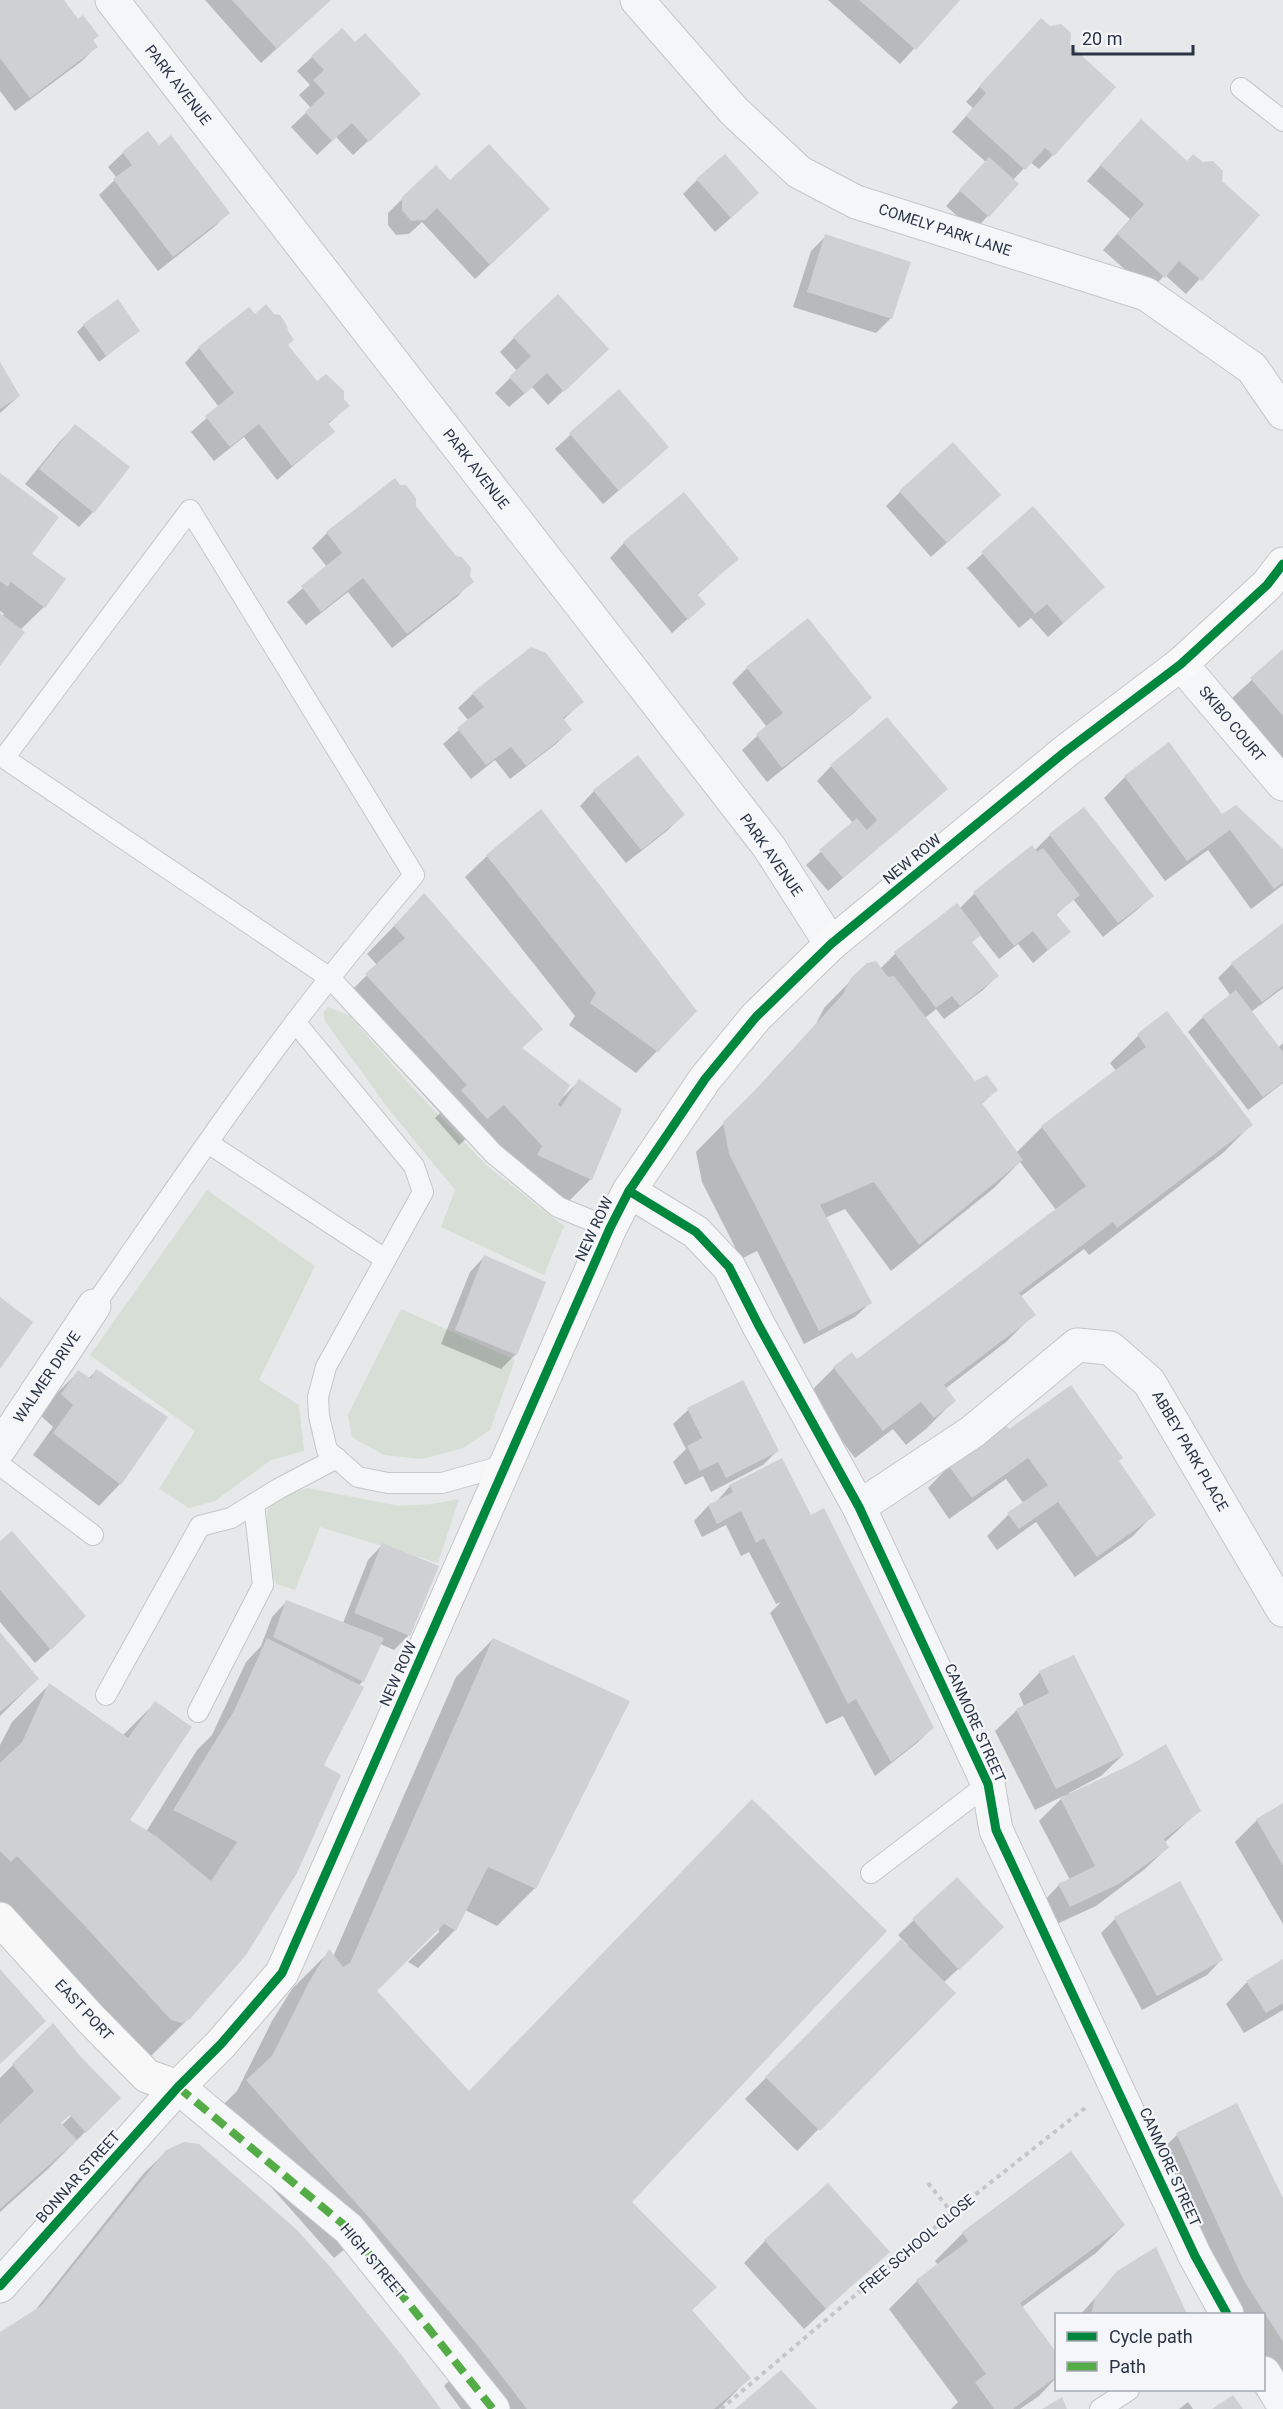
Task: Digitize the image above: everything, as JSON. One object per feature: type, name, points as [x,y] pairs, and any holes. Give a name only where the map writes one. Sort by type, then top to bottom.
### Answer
[{"type":"street","name":"PARK AVENUE","points":[[112,0],[769,847],[831,944]]},
{"type":"street","name":"COMELY PARK LANE","points":[[637,0],[734,111],[800,172],[856,201],[1146,294],[1252,368],[1283,413]]},
{"type":"street","name":"NEW ROW","points":[[178,2087],[221,2044],[282,1973],[610,1228],[629,1191],[705,1079],[756,1017],[831,944],[1057,759],[1181,664],[1266,585],[1283,564]]},
{"type":"street","name":"SKIBO COURT","points":[[1181,664],[1283,784]]},
{"type":"street","name":"CANMORE STREET","points":[[629,1191],[696,1232],[729,1267],[859,1507],[988,1784],[996,1830],[1194,2256],[1226,2313]]},
{"type":"street","name":"WALMER DRIVE","points":[[0,1448],[94,1306]]},
{"type":"street","name":"ABBEY PARK PLACE","points":[[859,1507],[972,1432],[1077,1345],[1110,1348],[1149,1382],[1283,1610]]},
{"type":"street","name":"EAST PORT","points":[[0,1919],[90,2018],[147,2076],[178,2087]]},
{"type":"street","name":"BONNAR STREET","points":[[0,2286],[178,2087]]},
{"type":"street","name":"HIGH STREET","points":[[178,2087],[349,2229],[493,2409]]},
{"type":"street","points":[[1265,2376],[1283,2404]]},
{"type":"lane","points":[[1241,88],[1283,121]]},
{"type":"lane","points":[[94,1306],[295,1022],[330,978],[414,875],[189,510],[4,758],[330,978],[494,1154],[558,1207],[610,1228]]},
{"type":"lane","points":[[295,1022],[414,1166],[423,1192],[326,1367],[318,1396],[319,1416],[327,1450],[358,1477],[388,1483],[442,1483],[506,1465]]},
{"type":"lane","points":[[208,1143],[385,1259]]},
{"type":"lane","points":[[106,1695],[200,1527],[231,1518],[337,1458]]},
{"type":"lane","points":[[0,1465],[93,1535]]},
{"type":"lane","points":[[198,1712],[263,1585],[254,1504]]},
{"type":"lane","points":[[871,1873],[988,1784]]},
{"type":"lane","points":[[1100,2409],[1127,2391]]},
{"type":"path","points":[[928,2183],[952,2213]]},
{"type":"shaded area","points":[[328,1007],[350,1016],[411,1086],[488,1167],[564,1226],[544,1275],[441,1227],[455,1190],[387,1107],[325,1021],[323,1013]]},
{"type":"shaded area","points":[[207,1190],[315,1266],[259,1380],[299,1405],[304,1451],[271,1460],[215,1501],[189,1508],[159,1489],[195,1431],[90,1355]]},
{"type":"shaded area","points":[[401,1309],[515,1360],[490,1430],[463,1448],[422,1459],[384,1455],[352,1437],[348,1415]]},
{"type":"shaded area","points":[[307,1488],[399,1506],[432,1504],[459,1499],[438,1563],[320,1527],[295,1590],[276,1584],[270,1567],[267,1547],[268,1509],[285,1496]]},
{"type":"building","points":[[0,0],[64,0],[78,19],[83,15],[99,36],[93,40],[98,47],[30,98],[0,58]]},
{"type":"building","points":[[232,0],[331,0],[277,49]]},
{"type":"building","points":[[859,0],[960,0],[916,50]]},
{"type":"building","points":[[1041,18],[1050,26],[1061,24],[1071,33],[1070,45],[1116,87],[1054,156],[1045,148],[1025,170],[966,116],[986,93],[979,86]]},
{"type":"building","points":[[342,28],[355,42],[365,33],[421,94],[369,142],[352,123],[332,141],[305,112],[325,93],[313,80],[324,70],[311,56]]},
{"type":"building","points":[[1141,119],[1187,161],[1193,154],[1203,162],[1213,161],[1223,171],[1222,181],[1260,215],[1202,281],[1179,261],[1165,278],[1117,234],[1144,204],[1100,165]]},
{"type":"building","points":[[148,131],[159,145],[171,135],[230,213],[173,257],[113,179],[132,165],[122,152]]},
{"type":"building","points":[[489,144],[550,209],[490,265],[437,208],[425,220],[411,221],[402,210],[402,197],[436,165],[450,180]]},
{"type":"building","points":[[725,154],[759,193],[731,218],[696,179]]},
{"type":"building","points":[[989,157],[1019,184],[989,217],[959,190]]},
{"type":"building","points":[[825,234],[911,262],[892,319],[807,292]]},
{"type":"building","points":[[558,294],[609,349],[564,392],[547,373],[525,394],[509,377],[531,356],[513,337]]},
{"type":"building","points":[[118,299],[140,331],[106,356],[83,324]]},
{"type":"building","points":[[266,304],[274,314],[280,315],[294,340],[288,345],[317,381],[326,374],[344,391],[344,399],[350,406],[328,423],[335,432],[292,466],[259,424],[230,447],[205,416],[234,393],[198,347],[249,307],[255,314]]},
{"type":"building","points":[[0,362],[20,396],[0,409]]},
{"type":"building","points":[[619,389],[669,447],[619,491],[569,433]]},
{"type":"building","points":[[75,424],[130,467],[94,513],[39,469]]},
{"type":"building","points":[[953,442],[1001,495],[947,543],[899,491]]},
{"type":"building","points":[[0,473],[59,517],[32,554],[66,579],[45,608],[11,582],[8,587],[0,581]]},
{"type":"building","points":[[395,478],[400,485],[406,485],[416,498],[416,506],[456,556],[462,557],[471,568],[470,576],[474,582],[407,634],[363,578],[321,612],[301,586],[342,553],[326,532]]},
{"type":"building","points":[[684,492],[739,559],[697,594],[706,604],[688,620],[623,542]]},
{"type":"building","points":[[1033,506],[1105,587],[1063,623],[1047,604],[1035,614],[981,552]]},
{"type":"building","points":[[0,613],[25,632],[0,666]]},
{"type":"building","points":[[808,618],[872,698],[782,768],[756,734],[783,713],[746,667]]},
{"type":"building","points":[[531,647],[546,653],[584,702],[563,718],[572,730],[526,766],[511,747],[486,765],[457,728],[484,707],[472,693]]},
{"type":"building","points":[[1283,649],[1283,716],[1250,678]]},
{"type":"building","points":[[887,717],[948,789],[843,878],[819,850],[857,818],[867,830],[877,820],[830,765]]},
{"type":"building","points":[[1169,742],[1222,814],[1236,805],[1283,849],[1283,882],[1274,889],[1230,830],[1187,861],[1124,776]]},
{"type":"building","points":[[638,755],[685,815],[641,850],[593,790]]},
{"type":"building","points":[[1084,807],[1154,896],[1118,923],[1049,834]]},
{"type":"building","points":[[541,809],[697,1011],[658,1052],[590,1003],[596,993],[486,855]]},
{"type":"building","points":[[1032,845],[1037,852],[1043,848],[1080,895],[1056,914],[1071,932],[1048,950],[1033,931],[1014,946],[973,892]]},
{"type":"building","points":[[424,893],[543,1029],[522,1048],[570,1085],[558,1105],[561,1107],[579,1079],[622,1109],[592,1180],[537,1155],[542,1146],[504,1105],[487,1119],[461,1090],[467,1085],[365,974],[405,938],[394,926]]},
{"type":"building","points":[[957,903],[981,935],[972,942],[999,976],[960,1006],[952,996],[936,1008],[894,952]]},
{"type":"building","points":[[1283,923],[1283,986],[1262,1002],[1231,963]]},
{"type":"building","points":[[876,961],[888,977],[894,976],[975,1081],[987,1075],[998,1090],[982,1103],[1023,1160],[919,1245],[874,1182],[820,1205],[872,1303],[819,1331],[729,1154],[723,1122],[765,1080],[843,994],[851,978],[867,963]]},
{"type":"building","points":[[1236,990],[1283,1052],[1283,1082],[1263,1097],[1202,1016]]},
{"type":"building","points":[[1167,1011],[1253,1125],[1117,1228],[1113,1222],[1019,1293],[1036,1315],[944,1385],[956,1401],[934,1418],[921,1402],[883,1431],[833,1367],[852,1352],[857,1359],[1086,1186],[1041,1126],[1146,1047],[1137,1034]]},
{"type":"building","points":[[484,1255],[546,1282],[517,1355],[455,1330]]},
{"type":"building","points":[[0,1297],[33,1322],[0,1369]]},
{"type":"building","points":[[96,1369],[168,1417],[121,1485],[53,1433],[73,1405],[61,1394],[78,1370],[91,1379]]},
{"type":"building","points":[[743,1380],[779,1451],[726,1478],[718,1462],[700,1471],[687,1446],[702,1438],[687,1408]]},
{"type":"building","points":[[1071,1385],[1123,1458],[1119,1461],[1156,1515],[1097,1557],[1058,1502],[1019,1529],[1007,1513],[1048,1485],[1028,1458],[972,1498],[948,1465],[1006,1424],[1009,1429]]},
{"type":"building","points":[[782,1458],[811,1515],[824,1508],[934,1728],[891,1762],[856,1699],[848,1704],[764,1538],[756,1543],[741,1511],[717,1524],[708,1505],[733,1492],[729,1485]]},
{"type":"building","points":[[12,1531],[86,1616],[51,1650],[0,1590],[0,1541]]},
{"type":"building","points":[[382,1543],[439,1566],[410,1636],[354,1613]]},
{"type":"building","points":[[286,1600],[384,1638],[364,1682],[273,1637]]},
{"type":"building","points":[[0,1632],[39,1679],[0,1712]]},
{"type":"building","points":[[267,1638],[364,1687],[324,1765],[341,1775],[297,1873],[246,1955],[190,2019],[182,2023],[171,2020],[17,1856],[11,1862],[0,1851],[0,1763],[22,1742],[49,1683],[128,1738],[155,1701],[192,1727],[130,1820],[156,1836],[211,1881],[237,1842],[173,1810],[234,1711]]},
{"type":"building","points":[[493,1638],[630,1701],[536,1889],[488,1867],[456,1931],[444,1924],[377,1991],[469,2091],[752,1799],[887,1931],[632,2202],[717,2287],[692,2310],[751,2378],[714,2409],[527,2409],[480,2348],[373,2222],[246,2080],[272,2056],[309,1982],[329,1949],[343,1967],[350,1963]]},
{"type":"building","points":[[1074,1655],[1124,1755],[1056,1789],[1016,1709],[1049,1693],[1039,1671]]},
{"type":"building","points":[[1166,1744],[1201,1811],[1164,1839],[1169,1848],[1119,1884],[1070,1907],[1058,1884],[1095,1866],[1060,1798],[1130,1765]]},
{"type":"building","points":[[1283,1803],[1283,1866],[1256,1819]]},
{"type":"building","points":[[957,1877],[1004,1927],[959,1970],[912,1919]]},
{"type":"building","points":[[1180,1881],[1223,1960],[1157,1996],[1114,1917]]},
{"type":"building","points":[[901,1939],[956,1993],[820,2131],[765,2077]]},
{"type":"building","points":[[1283,1959],[1283,2003],[1266,2013],[1246,1981]]},
{"type":"building","points":[[0,1969],[46,2021],[0,2064]]},
{"type":"building","points":[[53,2023],[80,2056],[121,2098],[86,2133],[70,2115],[61,2123],[77,2140],[0,2209],[0,2124],[34,2091],[12,2064]]},
{"type":"building","points":[[1237,2103],[1283,2198],[1283,2342],[1243,2279],[1176,2133]]},
{"type":"building","points":[[184,2142],[199,2144],[297,2230],[332,2269],[403,2357],[441,2409],[0,2409],[0,2332],[41,2306],[166,2150]]},
{"type":"building","points":[[1071,2151],[1125,2225],[1020,2303],[1055,2351],[1055,2378],[1013,2409],[994,2409],[975,2382],[986,2374],[916,2280],[968,2241],[962,2232]]},
{"type":"building","points":[[828,2183],[890,2252],[826,2309],[764,2240]]},
{"type":"building","points":[[1156,2247],[1187,2313],[1091,2313],[1095,2298],[1117,2271]]},
{"type":"building","points":[[781,2370],[817,2409],[735,2409]]},
{"type":"building","points":[[1233,2395],[1243,2409],[1212,2409]]},
{"type":"building","points":[[1062,2397],[1067,2409],[1042,2409]]},
{"type":"marked path","points":[[178,2087],[349,2229],[493,2409]]},
{"type":"cycle path","points":[[0,2286],[178,2087],[221,2044],[282,1973],[610,1228],[629,1191],[705,1079],[756,1017],[831,944],[1066,751],[1181,664],[1267,585],[1283,564]]},
{"type":"cycle path","points":[[629,1191],[696,1232],[729,1267],[859,1507],[988,1784],[996,1830],[1195,2256],[1226,2313]]}]
